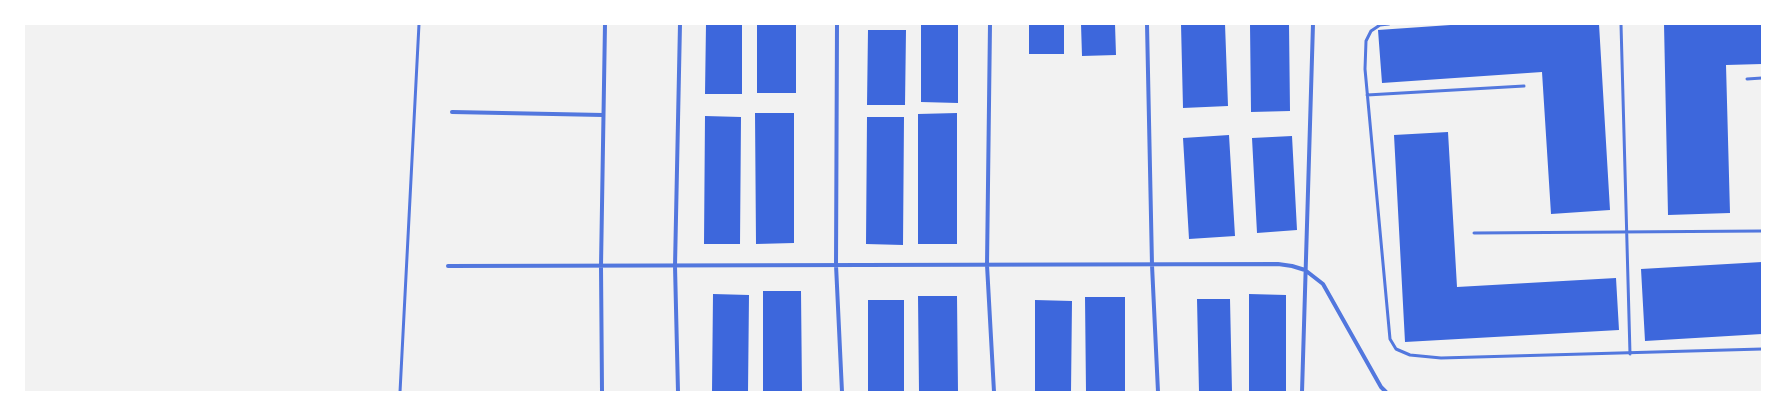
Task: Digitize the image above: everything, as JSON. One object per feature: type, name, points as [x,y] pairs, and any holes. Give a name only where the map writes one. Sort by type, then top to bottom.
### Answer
[{"type":"street","points":[[602,392],[601,266],[605,24]]},
{"type":"street","points":[[678,392],[675,266],[680,24]]},
{"type":"street","points":[[837,24],[836,265],[842,392]]},
{"type":"street","points":[[990,24],[987,265],[994,392]]},
{"type":"street","points":[[1147,24],[1152,265],[1158,392]]},
{"type":"street","points":[[1302,392],[1313,24]]},
{"type":"street","points":[[452,112],[603,115]]},
{"type":"street","points":[[448,266],[1278,264],[1305,270],[1323,284],[1381,387],[1386,392]]},
{"type":"lane","points":[[400,392],[419,24]]},
{"type":"lane","points":[[1390,24],[1380,25],[1371,31],[1366,41],[1365,69],[1390,339],[1396,349],[1410,355],[1441,358],[1630,354],[1762,349]]},
{"type":"lane","points":[[1621,24],[1630,354]]},
{"type":"lane","points":[[1747,79],[1762,78]]},
{"type":"lane","points":[[1368,95],[1524,86]]},
{"type":"lane","points":[[1474,234],[1626,231],[1762,231]]},
{"type":"building","points":[[706,24],[742,24],[742,94],[705,94]]},
{"type":"building","points":[[757,24],[796,24],[796,93],[757,93]]},
{"type":"building","points":[[921,24],[958,24],[958,103],[921,102]]},
{"type":"building","points":[[1029,24],[1064,24],[1064,54],[1029,54]]},
{"type":"building","points":[[1081,24],[1115,24],[1116,55],[1082,56]]},
{"type":"building","points":[[1181,24],[1225,24],[1228,106],[1183,108]]},
{"type":"building","points":[[1250,24],[1289,24],[1290,111],[1251,112]]},
{"type":"building","points":[[1465,24],[1599,24],[1610,210],[1551,214],[1542,72],[1382,83],[1378,30]]},
{"type":"building","points":[[1664,24],[1762,24],[1762,64],[1726,65],[1730,213],[1668,215]]},
{"type":"building","points":[[868,30],[906,30],[905,105],[867,105]]},
{"type":"building","points":[[755,113],[794,113],[794,243],[756,244]]},
{"type":"building","points":[[957,113],[957,244],[918,244],[918,114]]},
{"type":"building","points":[[705,116],[741,117],[740,244],[704,244]]},
{"type":"building","points":[[867,117],[904,117],[903,245],[866,244]]},
{"type":"building","points":[[1448,132],[1457,287],[1616,278],[1619,330],[1405,342],[1394,135]]},
{"type":"building","points":[[1229,135],[1235,236],[1189,239],[1183,138]]},
{"type":"building","points":[[1292,136],[1297,230],[1257,233],[1252,138]]},
{"type":"building","points":[[1762,262],[1762,334],[1645,341],[1641,269]]},
{"type":"building","points":[[763,291],[801,291],[802,392],[763,392]]},
{"type":"building","points":[[713,294],[749,295],[748,392],[712,392]]},
{"type":"building","points":[[1249,294],[1286,295],[1286,392],[1249,392]]},
{"type":"building","points":[[918,296],[957,296],[958,392],[919,392]]},
{"type":"building","points":[[1085,297],[1125,297],[1125,392],[1086,392]]},
{"type":"building","points":[[1197,299],[1230,299],[1232,392],[1199,392]]},
{"type":"building","points":[[868,300],[904,300],[904,392],[868,392]]},
{"type":"building","points":[[1035,300],[1072,301],[1071,392],[1035,392]]}]
